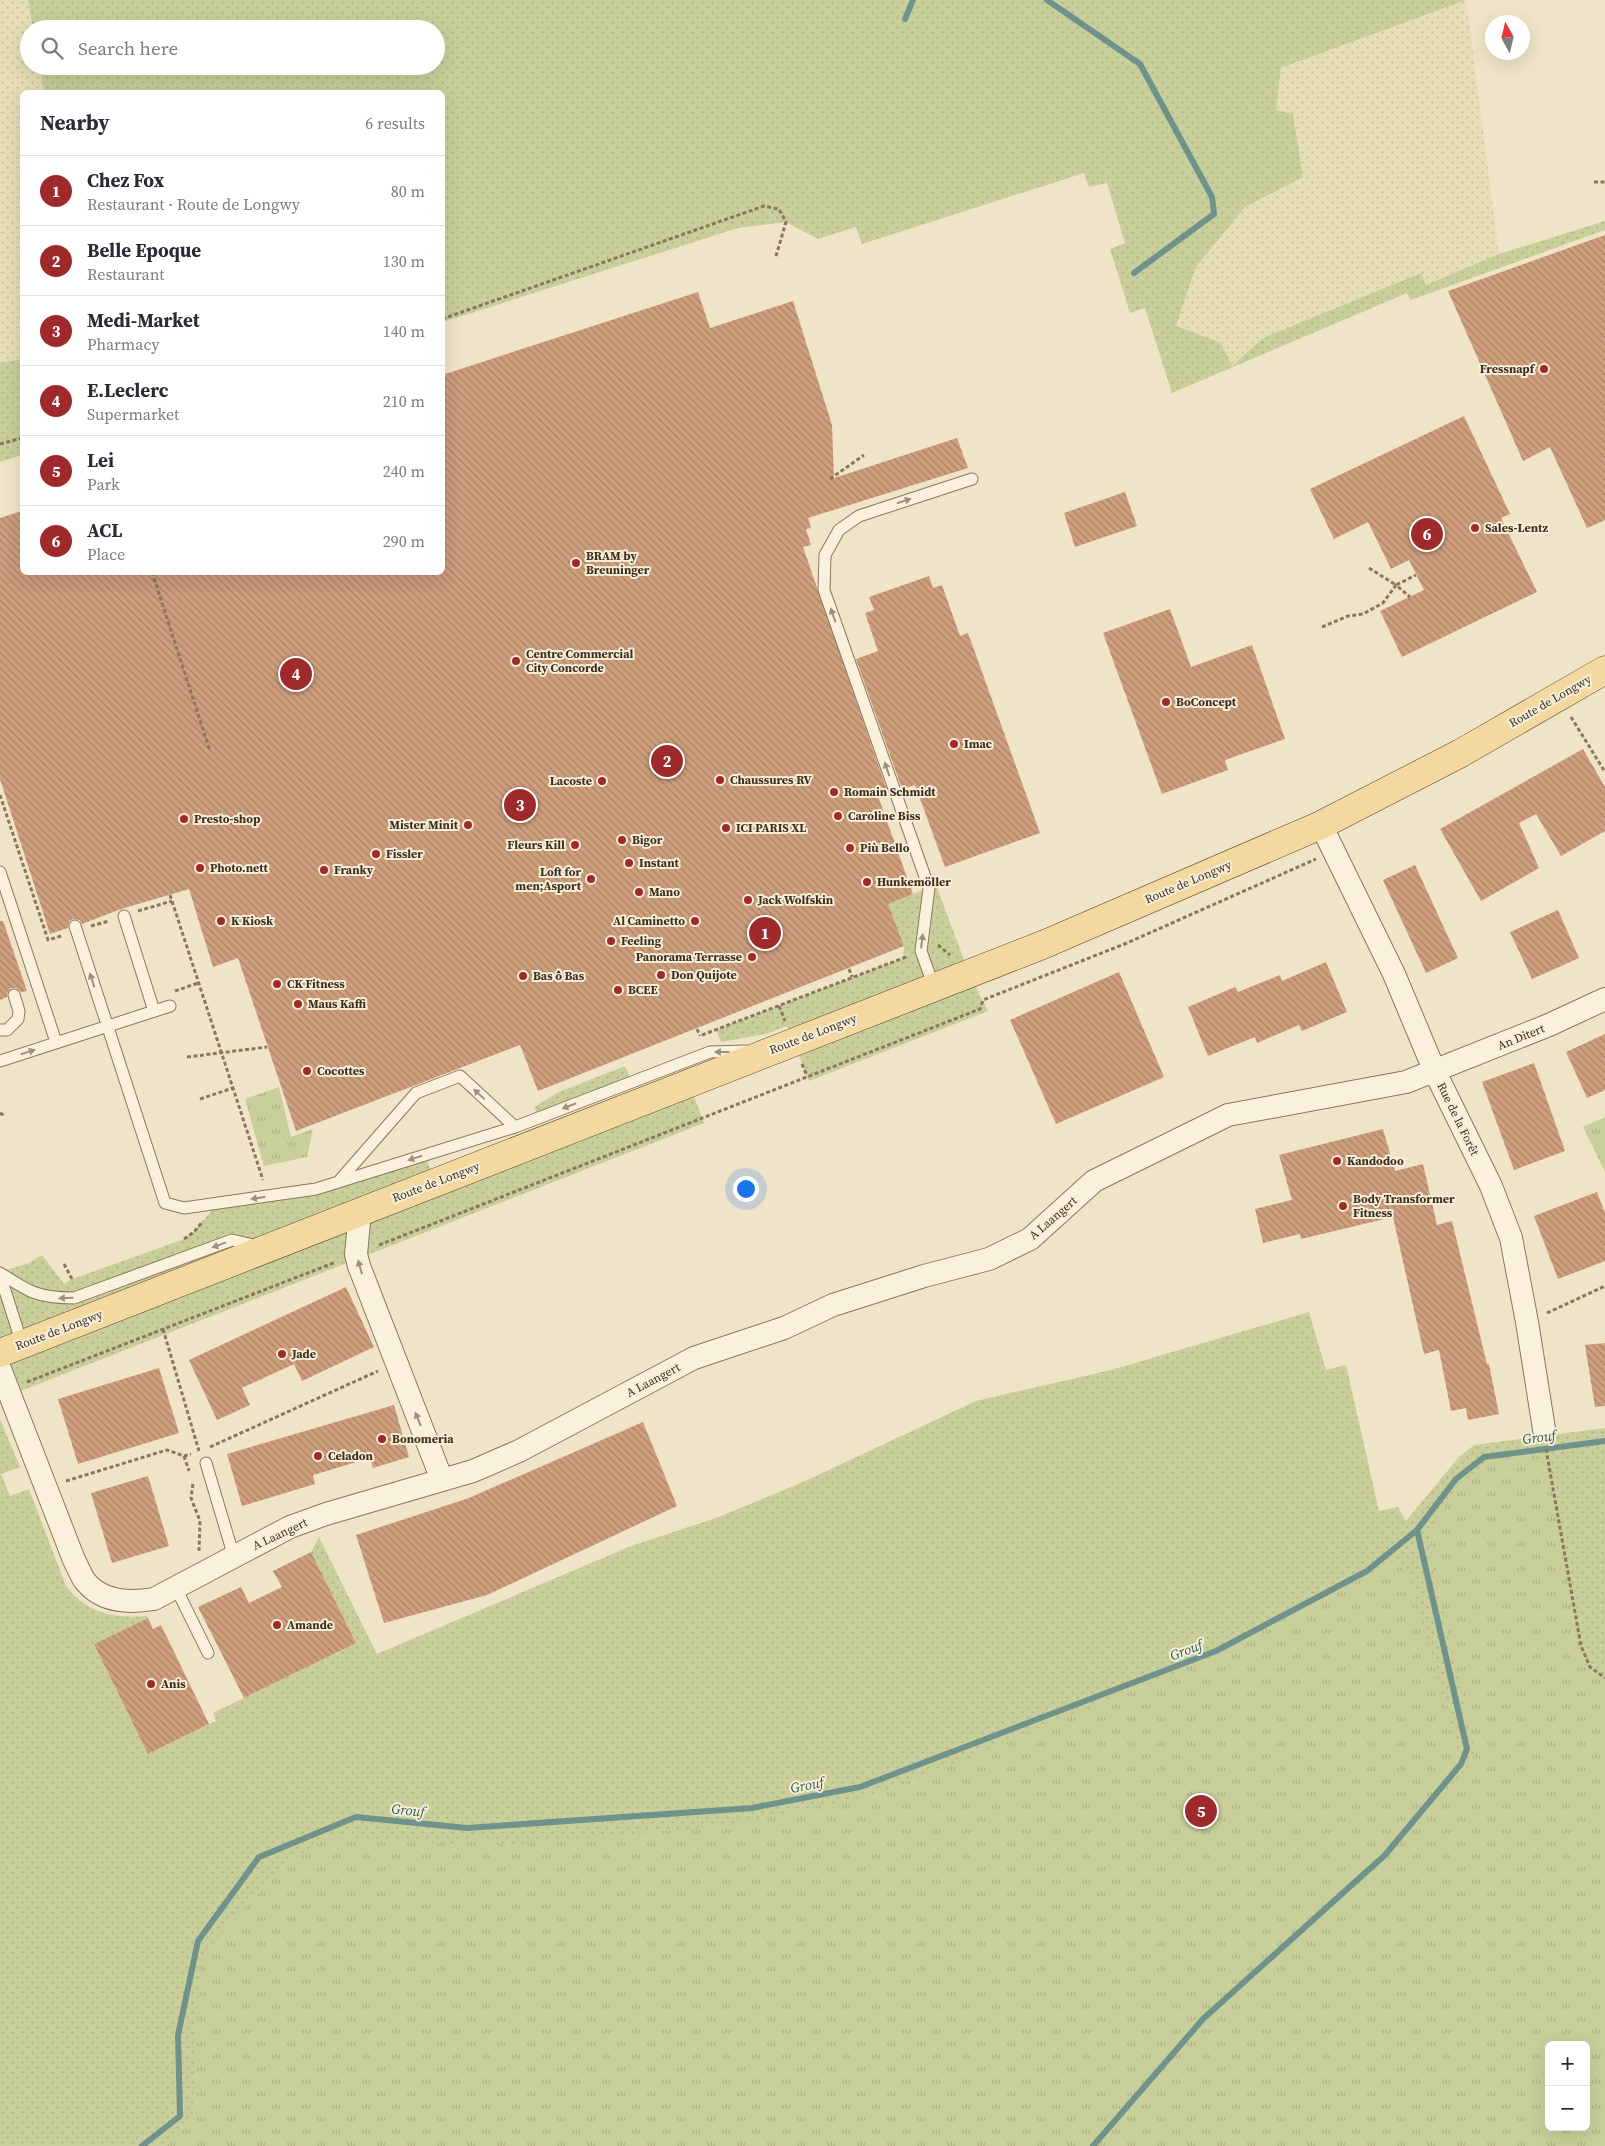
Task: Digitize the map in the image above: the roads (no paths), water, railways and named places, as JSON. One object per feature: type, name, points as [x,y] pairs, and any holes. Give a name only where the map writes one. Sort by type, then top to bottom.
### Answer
[{"type":"main road","name":"Route de Longwy","points":[[11,1348],[1045,944],[1321,825],[1461,753],[1605,670]]},
{"type":"street","name":"Rue de la Forêt","points":[[1321,825],[1394,974],[1435,1072],[1491,1186],[1511,1238],[1544,1429]]},
{"type":"street","name":"An Ditert","points":[[1435,1072],[1549,1025],[1605,999]]},
{"type":"street","name":"A Laangert","points":[[4,1379],[74,1560],[85,1582],[105,1597],[129,1603],[154,1599],[290,1527],[326,1514],[473,1471],[519,1451],[694,1358],[784,1328],[833,1305],[924,1276],[989,1258],[1030,1239],[1094,1181],[1228,1115],[1377,1089],[1435,1072]]},
{"type":"street","points":[[360,1212],[356,1254],[379,1341],[442,1480]]},
{"type":"lane","points":[[934,987],[921,951],[929,888],[824,590],[826,555],[839,530],[859,516],[972,479]]},
{"type":"lane","points":[[0,872],[56,1042]]},
{"type":"lane","points":[[124,916],[154,1011]]},
{"type":"lane","points":[[76,928],[156,1180],[165,1203],[184,1208],[316,1189],[515,1127],[710,1052],[770,1051]]},
{"type":"lane","points":[[0,1030],[7,1030],[18,1019],[19,1011],[14,995]]},
{"type":"lane","points":[[0,1061],[170,1006]]},
{"type":"lane","points":[[339,1182],[416,1093],[460,1076],[515,1127]]},
{"type":"lane","points":[[0,1274],[32,1294],[51,1298],[74,1298],[232,1240],[266,1249]]},
{"type":"lane","points":[[0,1274],[11,1348]]},
{"type":"lane","points":[[206,1463],[234,1557]]},
{"type":"lane","points":[[176,1588],[208,1652]]},
{"type":"waterway","points":[[905,19],[913,0]]},
{"type":"waterway","points":[[1047,0],[1140,64],[1212,197],[1214,214],[1134,273]]},
{"type":"waterway","name":"Grouf","points":[[142,2146],[180,2116],[178,2035],[198,1941],[259,1857],[356,1817],[467,1828],[752,1808],[860,1787],[1216,1651],[1367,1571],[1417,1530],[1456,1479],[1484,1457],[1605,1441]]},
{"type":"waterway","points":[[1093,2146],[1203,2019],[1385,1855],[1461,1764],[1467,1749],[1417,1530]]},
{"type":"place","name":"Fressnapf","points":[[1544,369]]},
{"type":"place","name":"Sales-Lentz","points":[[1475,528]]},
{"type":"place","name":"ACL","points":[[1427,534]]},
{"type":"place","name":"BRAM by Breuninger","points":[[576,563]]},
{"type":"place","name":"Centre Commercial City Concorde","points":[[516,661]]},
{"type":"place","name":"E.Leclerc","points":[[296,674]]},
{"type":"place","name":"BoConcept","points":[[1166,702]]},
{"type":"place","name":"Imac","points":[[954,744]]},
{"type":"place","name":"Belle Epoque","points":[[667,761]]},
{"type":"place","name":"Chaussures RV","points":[[720,780]]},
{"type":"place","name":"Lacoste","points":[[602,781]]},
{"type":"place","name":"Romain Schmidt","points":[[834,792]]},
{"type":"place","name":"Medi-Market","points":[[520,805]]},
{"type":"place","name":"Caroline Biss","points":[[838,816]]},
{"type":"place","name":"Presto-shop","points":[[184,819]]},
{"type":"place","name":"Mister Minit","points":[[468,825]]},
{"type":"place","name":"ICI PARIS XL","points":[[726,828]]},
{"type":"place","name":"Bigor","points":[[622,840]]},
{"type":"place","name":"Fleurs Kill","points":[[575,845]]},
{"type":"place","name":"Più Bello","points":[[850,848]]},
{"type":"place","name":"Fissler","points":[[376,854]]},
{"type":"place","name":"Instant","points":[[629,863]]},
{"type":"place","name":"Photo.nett","points":[[200,868]]},
{"type":"place","name":"Franky","points":[[324,870]]},
{"type":"place","name":"Loft for men;Asport","points":[[591,879]]},
{"type":"place","name":"Hunkemöller","points":[[867,882]]},
{"type":"place","name":"Mano","points":[[639,892]]},
{"type":"place","name":"Jack Wolfskin","points":[[748,900]]},
{"type":"place","name":"K Kiosk","points":[[221,921]]},
{"type":"place","name":"Al Caminetto","points":[[695,921]]},
{"type":"place","name":"Chez Fox","points":[[765,933]]},
{"type":"place","name":"Feeling","points":[[611,941]]},
{"type":"place","name":"Panorama Terrasse","points":[[752,957]]},
{"type":"place","name":"Don Quijote","points":[[661,975]]},
{"type":"place","name":"Bas ô Bas","points":[[523,976]]},
{"type":"place","name":"CK Fitness","points":[[277,984]]},
{"type":"place","name":"BCEE","points":[[618,990]]},
{"type":"place","name":"Maus Kaffi","points":[[298,1004]]},
{"type":"place","name":"Cocottes","points":[[307,1071]]},
{"type":"place","name":"Kandodoo","points":[[1337,1161]]},
{"type":"place","name":"Body Transformer Fitness","points":[[1343,1206]]},
{"type":"place","name":"Jade","points":[[282,1354]]},
{"type":"place","name":"Bonomeria","points":[[382,1439]]},
{"type":"place","name":"Celadon","points":[[318,1456]]},
{"type":"place","name":"Amande","points":[[277,1625]]},
{"type":"place","name":"Anis","points":[[151,1684]]},
{"type":"place","name":"Lei","points":[[1201,1811]]}]
